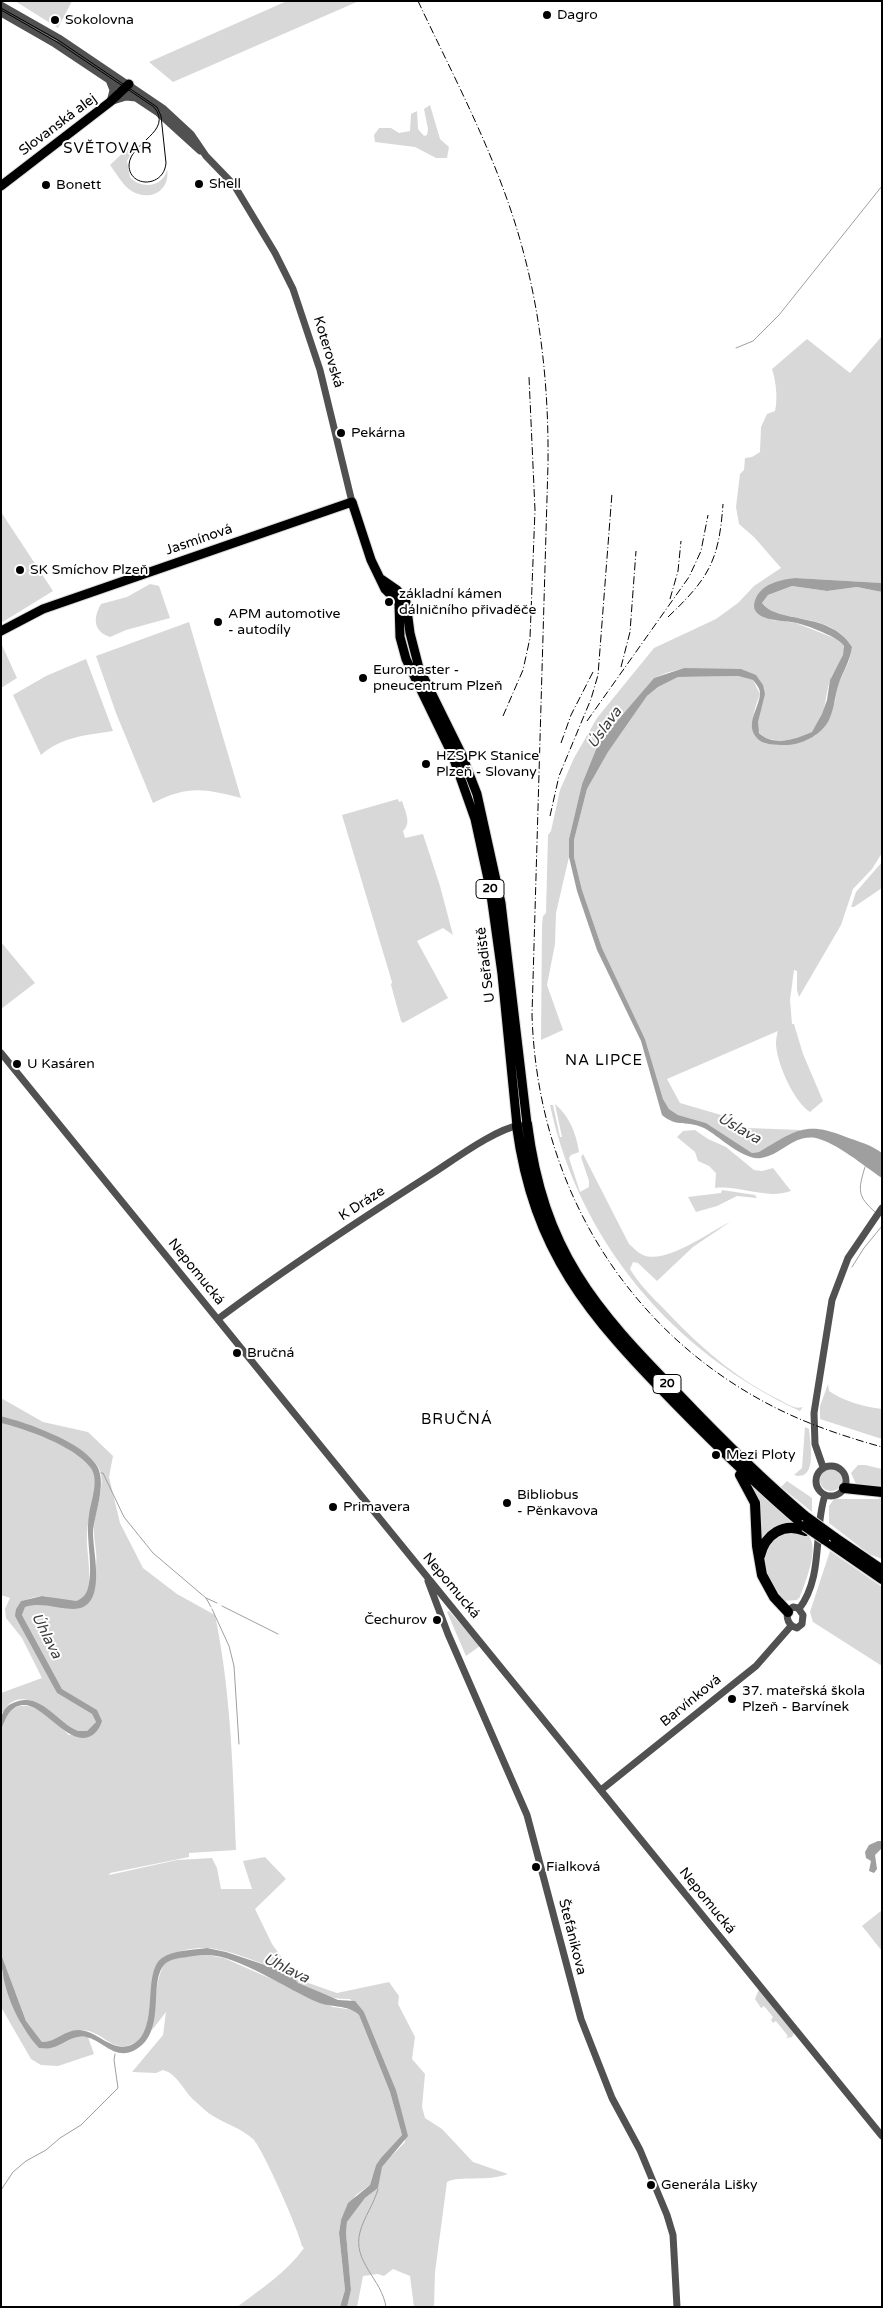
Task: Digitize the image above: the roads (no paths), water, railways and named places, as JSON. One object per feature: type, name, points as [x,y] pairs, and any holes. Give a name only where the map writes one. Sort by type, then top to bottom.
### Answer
[{"type":"highway","name":"U Seřadiště","points":[[522,1125],[546,1214],[571,1266],[598,1314]]},
{"type":"highway","name":"20","points":[[598,1314],[627,1353],[730,1460],[805,1524],[882,1579]]},
{"type":"highway","name":"20","points":[[598,1314],[805,1524]]},
{"type":"highway","points":[[730,1460],[749,1488],[755,1503],[759,1562],[768,1589],[788,1612]]},
{"type":"highway","points":[[844,1488],[882,1492]]},
{"type":"highway","points":[[759,1562],[763,1546],[774,1533],[805,1524]]},
{"type":"highway","name":"20","points":[[830,1541],[859,1555],[882,1570]]},
{"type":"highway","points":[[859,1555],[882,1563]]},
{"type":"main road","name":"Slovanská alej","points":[[1,186],[110,102],[126,87]]},
{"type":"main road","name":"Koterovská","points":[[352,502],[371,560],[385,589],[397,600],[400,608]]},
{"type":"main road","name":"Jasmínová","points":[[1,631],[50,607],[352,502]]},
{"type":"main road","name":"Koterovská","points":[[379,577],[401,594],[406,602],[409,613]]},
{"type":"main road","name":"U Seřadiště","points":[[400,608],[400,637],[406,659],[452,754],[476,819],[490,888],[522,1125]]},
{"type":"main road","name":"U Seřadiště","points":[[409,613],[410,633],[419,668],[461,753],[477,794],[486,827],[504,926],[522,1125]]},
{"type":"street","points":[[1,5],[59,38],[126,87],[164,109],[185,128],[206,156]]},
{"type":"street","points":[[1,13],[55,44],[109,80],[126,87],[136,98],[157,112],[206,156]]},
{"type":"street","points":[[109,80],[113,90],[110,102],[126,98],[136,98]]},
{"type":"street","name":"Koterovská","points":[[206,156],[238,192],[275,253],[293,289],[320,370],[352,502]]},
{"type":"street","name":"Nepomucká","points":[[1,1053],[882,2136]]},
{"type":"street","name":"K Dráze","points":[[218,1318],[361,1219],[498,1133],[522,1125]]},
{"type":"street","points":[[823,1467],[815,1444],[814,1413],[831,1308],[846,1262],[882,1208]]},
{"type":"street","points":[[832,1465],[841,1469],[846,1478],[844,1488],[838,1494],[825,1495],[818,1490],[817,1474],[823,1467],[832,1465]]},
{"type":"street","name":"Barvínková","points":[[601,1790],[756,1666],[791,1626],[798,1628],[802,1623],[802,1614],[799,1608],[807,1594],[816,1563],[820,1516],[825,1495]]},
{"type":"street","name":"Štefánikova","points":[[426,1575],[448,1634],[527,1815],[581,2020],[612,2098],[640,2150],[667,2215],[672,2235],[677,2307]]},
{"type":"street","points":[[791,1626],[788,1620],[788,1612],[792,1607],[799,1608]]},
{"type":"waterway","points":[[736,348],[753,341],[779,315],[882,186]]},
{"type":"waterway","points":[[865,1167],[860,1187],[862,1197],[875,1212]]},
{"type":"waterway","points":[[852,1267],[864,1248],[882,1226]]},
{"type":"waterway","points":[[101,1473],[103,1473],[124,1517],[153,1553],[206,1598],[211,1607]]},
{"type":"waterway","points":[[206,1598],[217,1603]]},
{"type":"waterway","points":[[222,1606],[278,1634]]},
{"type":"waterway","points":[[212,1609],[229,1646],[234,1666],[239,1744]]},
{"type":"waterway","points":[[1,2190],[13,2172],[26,2161],[46,2150],[60,2138],[81,2125],[118,2088],[114,2060],[115,2054]]},
{"type":"waterway","points":[[378,2189],[362,2226],[359,2243],[364,2262],[379,2288],[386,2307]]},
{"type":"tram line","points":[[1,8],[58,40],[157,107],[161,116],[166,163],[164,171],[159,177],[153,181],[140,181],[134,178],[129,165],[131,157],[159,123],[159,116],[154,107],[57,42],[1,10]]},
{"type":"railway","points":[[418,1],[499,176],[527,266],[540,332],[544,364],[548,464],[532,1015],[537,1074],[550,1131],[569,1186],[594,1237],[626,1285],[664,1328],[709,1366],[759,1399],[819,1427],[882,1447]]},
{"type":"railway","points":[[503,716],[523,670],[530,638],[535,510],[529,377]]},
{"type":"railway","points":[[550,816],[559,776],[591,699],[598,675],[612,493]]},
{"type":"railway","points":[[668,617],[693,591],[715,555],[723,504]]},
{"type":"railway","points":[[587,721],[689,577],[701,551],[708,515]]},
{"type":"railway","points":[[670,599],[678,571],[681,541]]},
{"type":"railway","points":[[621,667],[630,632],[636,551]]},
{"type":"railway","points":[[561,743],[571,715],[594,670]]},
{"type":"place","name":"Dagro","points":[[547,15]]},
{"type":"place","name":"Sokolovna","points":[[55,20]]},
{"type":"place","name":"Shell","points":[[199,184]]},
{"type":"place","name":"Bonett","points":[[46,185]]},
{"type":"place","name":"Pekárna","points":[[341,433]]},
{"type":"place","name":"SK Smíchov Plzeň","points":[[20,570]]},
{"type":"place","name":"základní kámen dálničního přivaděče","points":[[389,602]]},
{"type":"place","name":"APM automotive - autodíly","points":[[218,622]]},
{"type":"place","name":"Euromaster - pneucentrum Plzeň","points":[[363,678]]},
{"type":"place","name":"HZS PK Stanice Plzeň - Slovany","points":[[426,764]]},
{"type":"place","name":"U Kasáren","points":[[17,1064]]},
{"type":"place","name":"Bručná","points":[[237,1353]]},
{"type":"place","name":"Mezi Ploty","points":[[716,1455]]},
{"type":"place","name":"Bibliobus - Pěnkavova","points":[[507,1503]]},
{"type":"place","name":"Primavera","points":[[333,1507]]},
{"type":"place","name":"Čechurov","points":[[437,1620]]},
{"type":"place","name":"37. mateřská škola Plzeň - Barvínek","points":[[732,1699]]},
{"type":"place","name":"Fialková","points":[[536,1867]]},
{"type":"place","name":"Generála Lišky","points":[[651,2185]]},
{"type":"district","name":"SVĚTOVAR","points":[[108,149]]},
{"type":"district","name":"NA LIPCE","points":[[604,1061]]},
{"type":"district","name":"BRUČNÁ","points":[[457,1420]]},
{"type":"water label","name":"Úslava","points":[[605,728]]},
{"type":"water label","name":"Úslava","points":[[739,1129]]},
{"type":"water label","name":"Úhlava","points":[[46,1636]]},
{"type":"water label","name":"Úhlava","points":[[286,1969]]}]
